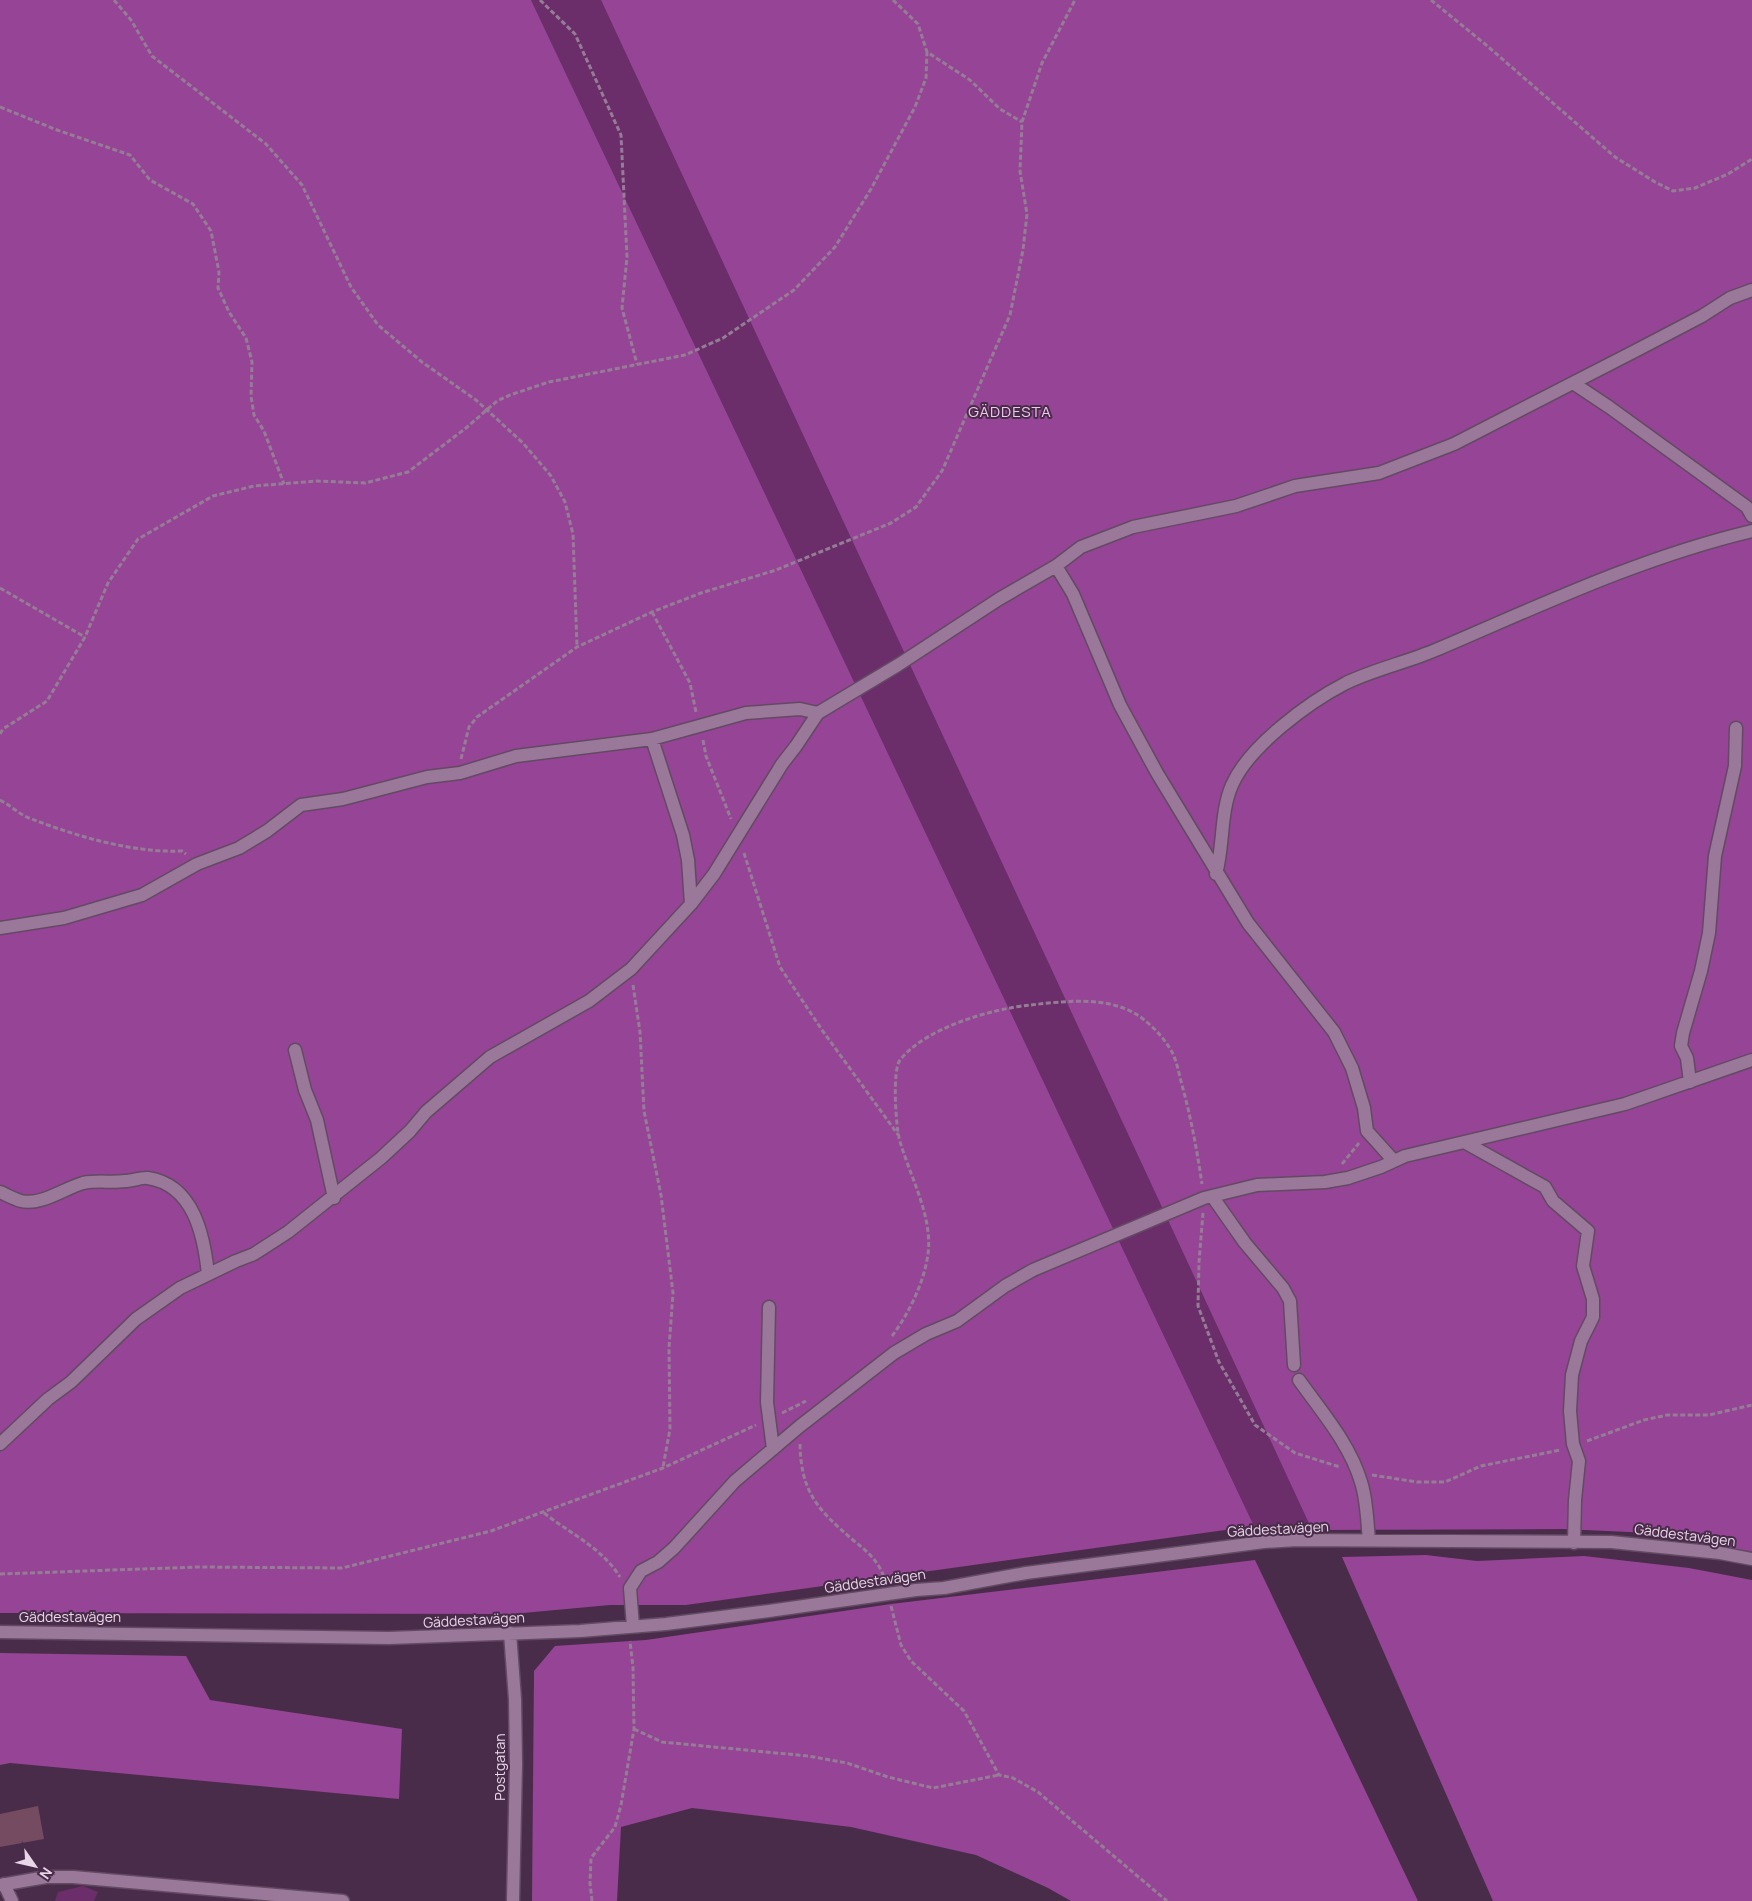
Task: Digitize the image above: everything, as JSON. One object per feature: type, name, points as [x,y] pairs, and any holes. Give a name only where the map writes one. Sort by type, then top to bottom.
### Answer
[{"type":"street","points":[[0,1444],[48,1399],[70,1382],[136,1319],[180,1288],[254,1254],[334,1198],[381,1158],[442,1097],[490,1057],[589,1001],[631,969],[691,904],[737,836],[782,764],[818,713],[898,666],[998,599],[1056,566],[1081,547],[1133,527],[1236,506],[1295,486],[1379,473],[1454,444],[1702,316],[1730,298],[1752,290]]},
{"type":"street","points":[[1573,383],[1609,406],[1746,507],[1752,516]]},
{"type":"street","points":[[1216,874],[1221,856],[1224,814],[1232,785],[1272,734],[1346,684],[1438,649],[1616,573],[1723,538],[1752,532]]},
{"type":"street","points":[[1056,566],[1073,594],[1120,705],[1216,874],[1248,923],[1342,1044],[1357,1084],[1367,1131],[1394,1161]]},
{"type":"street","points":[[0,928],[64,918],[142,894],[197,864],[239,848],[301,805],[343,799],[427,777],[460,773],[516,756],[652,739],[746,713],[800,709],[818,713]]},
{"type":"street","points":[[1690,1082],[1687,1058],[1681,1046],[1709,933],[1715,856],[1736,766],[1736,728]]},
{"type":"street","points":[[652,739],[683,835],[688,860],[691,904]]},
{"type":"street","points":[[295,1050],[305,1090],[317,1120],[334,1198]]},
{"type":"street","points":[[633,1626],[630,1588],[641,1571],[658,1562],[674,1548],[735,1481],[800,1426],[894,1353],[926,1334],[957,1321],[1005,1286],[1033,1270],[1208,1197],[1257,1185],[1325,1182],[1348,1178],[1405,1156],[1466,1143],[1590,1110],[1625,1104],[1752,1060]]},
{"type":"street","points":[[1466,1143],[1545,1187],[1553,1202],[1588,1231],[1583,1266],[1593,1299],[1593,1317],[1581,1342],[1572,1375],[1570,1411],[1574,1446],[1579,1461],[1574,1500],[1574,1543]]},
{"type":"street","points":[[0,1192],[22,1201],[33,1201],[83,1183],[103,1180],[124,1182],[146,1178],[162,1181],[179,1194],[193,1211],[204,1238],[208,1274]]},
{"type":"street","points":[[1208,1197],[1264,1268],[1283,1288],[1290,1301],[1294,1365]]},
{"type":"street","points":[[769,1307],[767,1402],[773,1449]]},
{"type":"street","points":[[1299,1380],[1343,1444],[1362,1483],[1369,1540]]},
{"type":"street","name":"Gäddestavägen","points":[[0,1632],[442,1638],[510,1633],[580,1631],[769,1611],[944,1588],[1026,1573],[1264,1542],[1369,1540],[1612,1542],[1720,1553],[1752,1559]]},
{"type":"street","name":"Postgatan","points":[[510,1633],[515,1699],[516,1764],[513,1901]]},
{"type":"street","points":[[12,1901],[2,1885],[46,1877],[74,1877],[284,1898],[343,1901]]},
{"type":"path","points":[[114,0],[131,20],[152,56],[266,144],[302,185],[351,287],[378,324],[422,362],[476,400],[523,444],[551,476],[565,502],[573,534],[577,647]]},
{"type":"path","points":[[540,0],[575,34],[620,135],[627,256],[622,308],[637,364]]},
{"type":"path","points":[[0,734],[3,729],[47,701],[85,638],[108,583],[138,539],[213,496],[254,486],[317,481],[365,483],[408,472],[488,411],[497,401],[530,387],[685,355],[724,338],[794,290],[835,247],[871,189],[915,107],[926,78],[927,52],[918,24],[893,0]]},
{"type":"path","points":[[460,773],[463,744],[469,727],[477,717],[577,647],[652,612],[700,594],[776,570],[891,523],[916,508],[942,471],[1010,315],[1023,250],[1027,214],[1020,171],[1022,122],[1042,62],[1075,0]]},
{"type":"path","points":[[1431,0],[1478,38],[1615,157],[1673,191],[1694,188],[1728,174],[1752,159]]},
{"type":"path","points":[[927,52],[970,80],[1000,109],[1022,122]]},
{"type":"path","points":[[0,107],[57,130],[130,155],[150,180],[193,204],[211,231],[219,272],[218,288],[229,312],[246,338],[252,362],[251,396],[254,415],[264,432],[284,484]]},
{"type":"path","points":[[0,588],[85,638]]},
{"type":"path","points":[[652,612],[690,683],[706,756],[737,836],[780,967],[822,1030],[899,1136]]},
{"type":"path","points":[[0,800],[27,817],[98,840],[134,848],[160,852],[182,851],[197,864]]},
{"type":"path","points":[[631,969],[640,1032],[644,1111],[661,1195],[673,1293],[669,1348],[670,1429],[663,1468]]},
{"type":"path","points":[[887,1341],[893,1335],[919,1291],[928,1254],[926,1219],[899,1136],[896,1080],[899,1061],[913,1048],[946,1027],[973,1017],[1016,1006],[1071,1001],[1121,1006],[1140,1016],[1162,1037],[1173,1054],[1194,1130],[1208,1197],[1199,1262],[1198,1306],[1218,1362],[1255,1425],[1295,1453],[1357,1472],[1417,1482],[1445,1482],[1481,1466],[1550,1454],[1644,1420],[1666,1416],[1709,1415],[1752,1405]]},
{"type":"path","points":[[1325,1182],[1356,1149],[1367,1131]]},
{"type":"path","points":[[0,1574],[198,1567],[342,1568],[491,1531],[544,1512],[663,1468],[769,1420],[808,1400]]},
{"type":"path","points":[[800,1426],[801,1469],[810,1496],[838,1527],[881,1567],[901,1645],[911,1661],[964,1711],[998,1776]]},
{"type":"path","points":[[544,1512],[596,1549],[613,1565],[630,1594]]},
{"type":"path","points":[[592,1901],[590,1883],[591,1858],[614,1827],[621,1805],[634,1730],[633,1667],[630,1644],[633,1626]]},
{"type":"path","points":[[634,1730],[662,1742],[808,1756],[847,1763],[888,1777],[933,1788],[998,1776],[1013,1778],[1038,1792],[1167,1901]]},
{"type":"shaded area","points":[[0,0],[531,0],[1254,1526],[686,1605],[610,1605],[512,1614],[0,1613]]},
{"type":"shaded area","points":[[531,0],[601,0],[1312,1530],[1254,1526]]},
{"type":"shaded area","points":[[601,0],[1752,0],[1752,1555],[1651,1533],[1563,1529],[1312,1530]]},
{"type":"shaded area","points":[[1426,1555],[1477,1561],[1584,1556],[1689,1568],[1752,1580],[1752,1901],[1493,1901],[1342,1557]]},
{"type":"shaded area","points":[[1255,1560],[1418,1901],[1071,1901],[1048,1888],[976,1855],[851,1827],[692,1808],[621,1827],[617,1901],[532,1901],[534,1671],[555,1646],[646,1640],[891,1604]]},
{"type":"shaded area","points":[[0,1653],[186,1656],[210,1700],[402,1729],[399,1799],[10,1763],[0,1765]]},
{"type":"shaded area","points":[[83,1886],[98,1892],[94,1901],[55,1901],[58,1892]]},
{"type":"building","points":[[38,1806],[44,1839],[0,1847],[0,1814]]},
{"type":"district","name":"GÄDDESTA","points":[[1010,412]]}]
